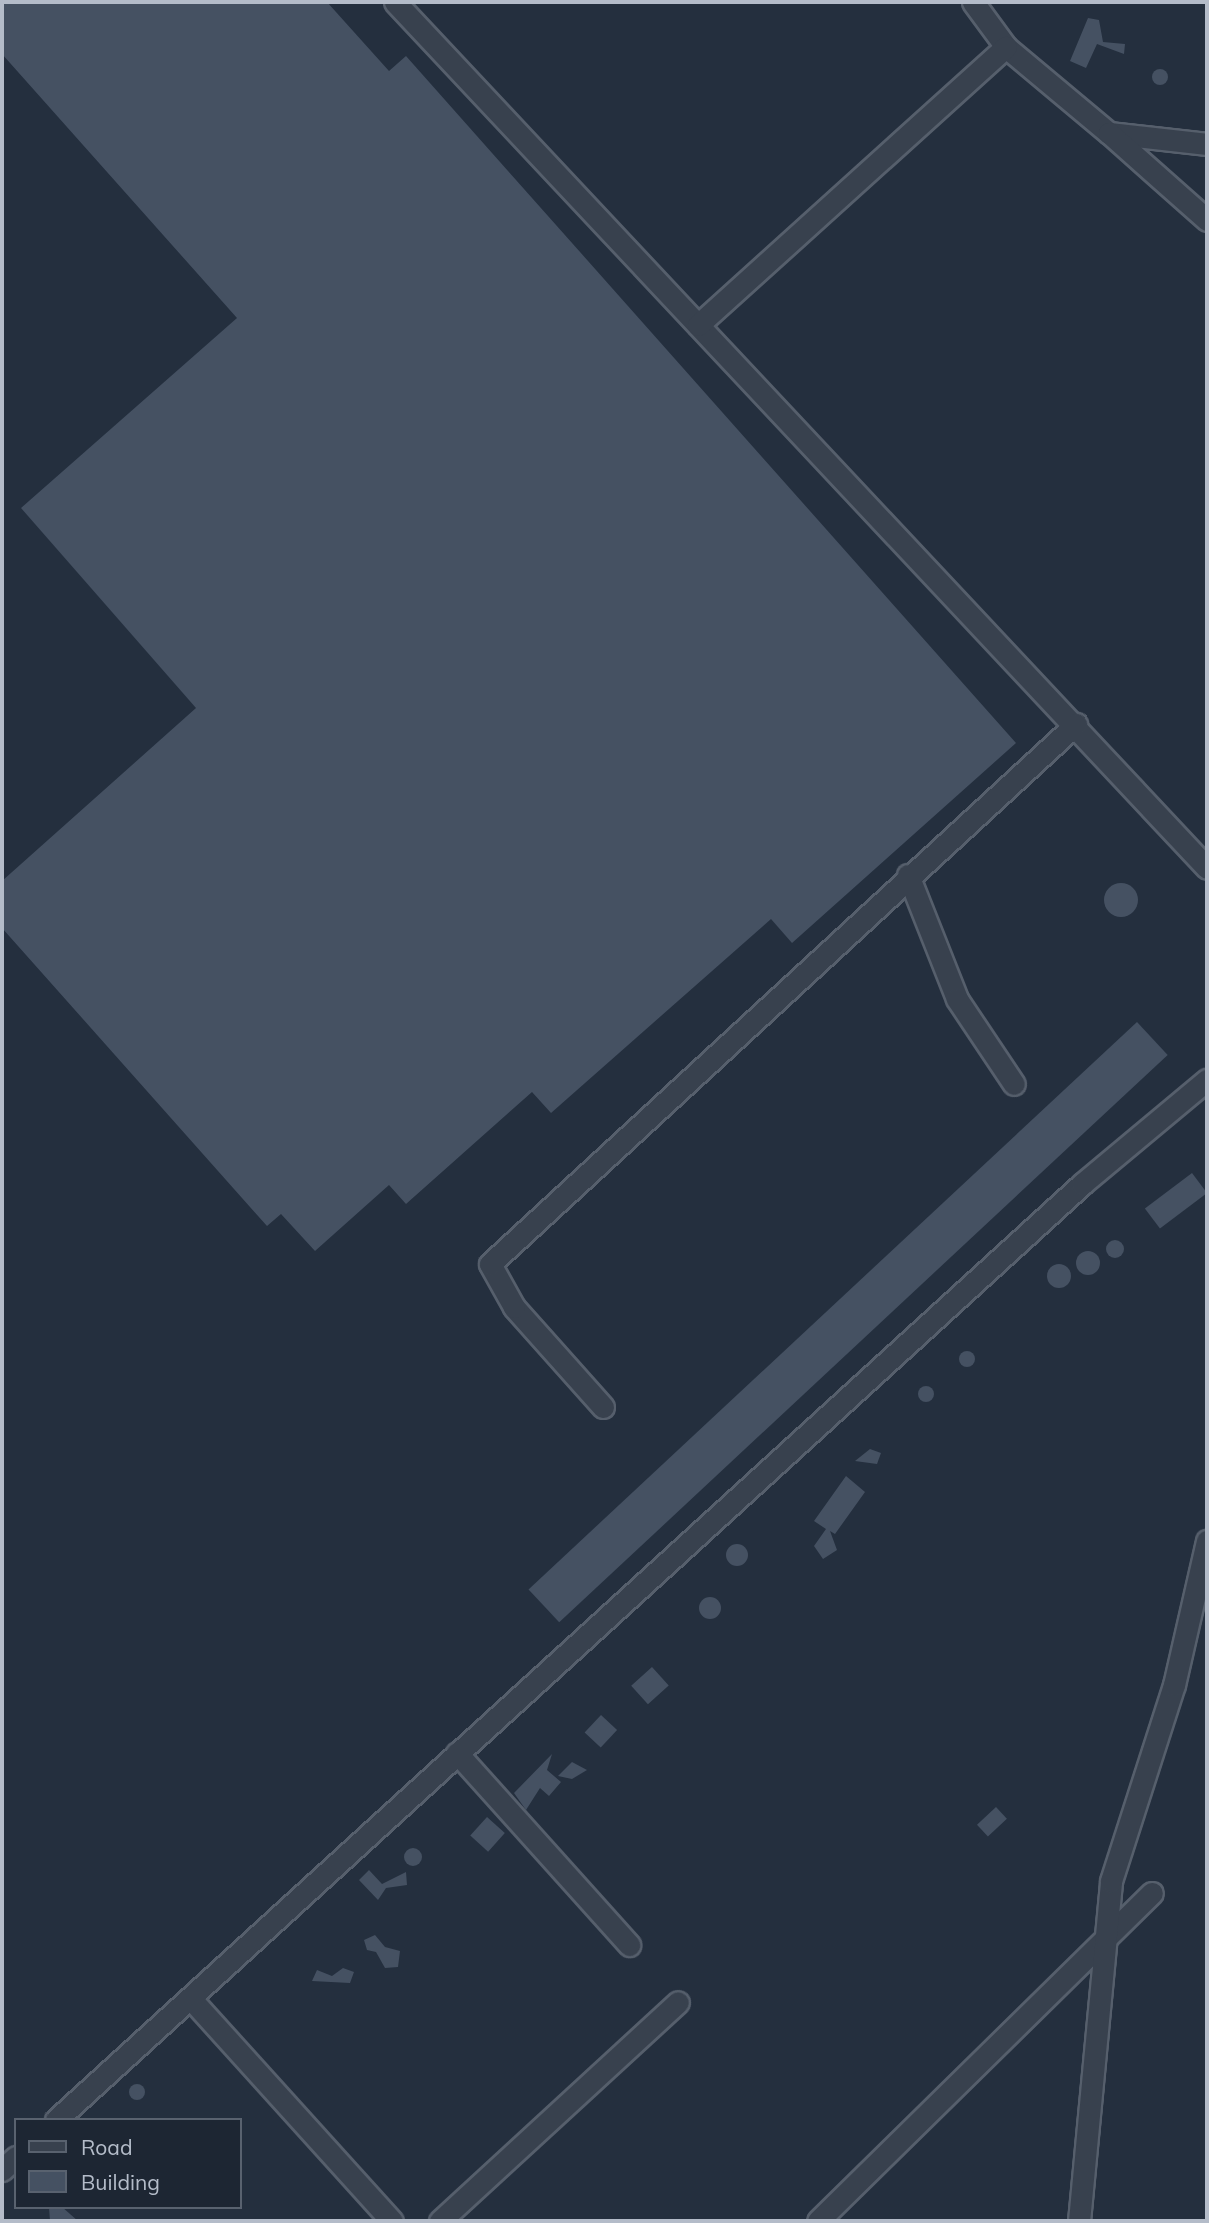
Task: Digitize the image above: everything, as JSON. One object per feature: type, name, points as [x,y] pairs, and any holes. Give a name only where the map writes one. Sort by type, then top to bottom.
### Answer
[{"type":"street","points":[[395,2],[1076,724],[1207,868]]},
{"type":"street","points":[[973,2],[1006,47],[1110,133],[1207,220]]},
{"type":"street","points":[[698,324],[1006,47]]},
{"type":"street","points":[[1110,133],[1207,144]]},
{"type":"street","points":[[603,1407],[514,1307],[490,1264],[908,875],[1076,724]]},
{"type":"street","points":[[908,875],[957,999],[1014,1084]]},
{"type":"street","points":[[58,2118],[192,2000],[457,1753],[1082,1184],[1207,1080]]},
{"type":"street","points":[[1079,2221],[1103,1938],[1111,1881],[1174,1685],[1207,1541]]},
{"type":"street","points":[[457,1753],[629,1945]]},
{"type":"street","points":[[818,2221],[1103,1938],[1152,1894]]},
{"type":"street","points":[[192,2000],[392,2221]]},
{"type":"street","points":[[440,2221],[678,2001]]},
{"type":"building","points":[[2,2],[327,2],[389,71],[406,56],[1016,743],[792,943],[771,919],[551,1113],[532,1092],[406,1204],[389,1185],[315,1251],[281,1214],[267,1226],[2,928],[2,881],[196,708],[21,508],[237,318],[2,54]]},
{"type":"building","points":[[1088,18],[1099,20],[1103,42],[1125,44],[1124,54],[1097,44],[1086,68],[1070,61]]},
{"type":"building","points":[[1160,69],[1168,77],[1160,85],[1152,77]]},
{"type":"building","points":[[1121,883],[1133,888],[1138,900],[1133,912],[1121,917],[1109,912],[1104,900],[1109,888]]},
{"type":"building","points":[[1137,1022],[1168,1055],[559,1622],[529,1589]]},
{"type":"building","points":[[1192,1173],[1207,1193],[1160,1228],[1145,1209]]},
{"type":"building","points":[[1115,1240],[1121,1243],[1124,1249],[1121,1255],[1115,1258],[1109,1255],[1106,1249],[1109,1243]]},
{"type":"building","points":[[1088,1251],[1097,1254],[1100,1263],[1097,1272],[1088,1275],[1079,1272],[1076,1263],[1079,1254]]},
{"type":"building","points":[[1059,1264],[1067,1268],[1071,1276],[1067,1284],[1059,1288],[1051,1284],[1047,1276],[1051,1268]]},
{"type":"building","points":[[964,1351],[970,1351],[975,1359],[973,1365],[964,1367],[959,1362],[959,1356]]},
{"type":"building","points":[[923,1386],[929,1386],[934,1394],[932,1400],[923,1402],[918,1397],[918,1391]]},
{"type":"building","points":[[870,1449],[881,1453],[877,1464],[855,1461]]},
{"type":"building","points":[[846,1476],[865,1492],[835,1534],[830,1531],[837,1550],[823,1559],[814,1546],[826,1529],[814,1521]]},
{"type":"building","points":[[733,1544],[741,1544],[748,1551],[748,1559],[741,1566],[733,1566],[726,1559],[726,1551]]},
{"type":"building","points":[[706,1597],[714,1597],[721,1604],[721,1612],[714,1619],[706,1619],[699,1612],[699,1604]]},
{"type":"building","points":[[652,1667],[669,1686],[648,1704],[631,1686]]},
{"type":"building","points":[[601,1715],[617,1730],[601,1748],[585,1733]]},
{"type":"building","points":[[552,1754],[547,1770],[561,1782],[549,1796],[540,1788],[526,1810],[514,1793]]},
{"type":"building","points":[[572,1762],[587,1770],[572,1779],[558,1776]]},
{"type":"building","points":[[996,1807],[1007,1819],[988,1836],[977,1825]]},
{"type":"building","points":[[487,1817],[505,1833],[488,1852],[470,1836]]},
{"type":"building","points":[[413,1848],[419,1851],[422,1857],[419,1863],[413,1866],[407,1863],[404,1857],[407,1851]]},
{"type":"building","points":[[369,1870],[382,1884],[406,1872],[407,1885],[386,1888],[378,1900],[359,1880]]},
{"type":"building","points":[[375,1935],[385,1947],[400,1951],[398,1967],[385,1968],[376,1952],[367,1950],[364,1940]]},
{"type":"building","points":[[343,1968],[354,1972],[350,1983],[312,1981],[317,1970],[332,1976]]},
{"type":"building","points":[[134,2084],[140,2084],[145,2092],[143,2098],[134,2100],[129,2095],[129,2089]]},
{"type":"building","points":[[49,2209],[64,2209],[78,2221],[50,2221]]}]
